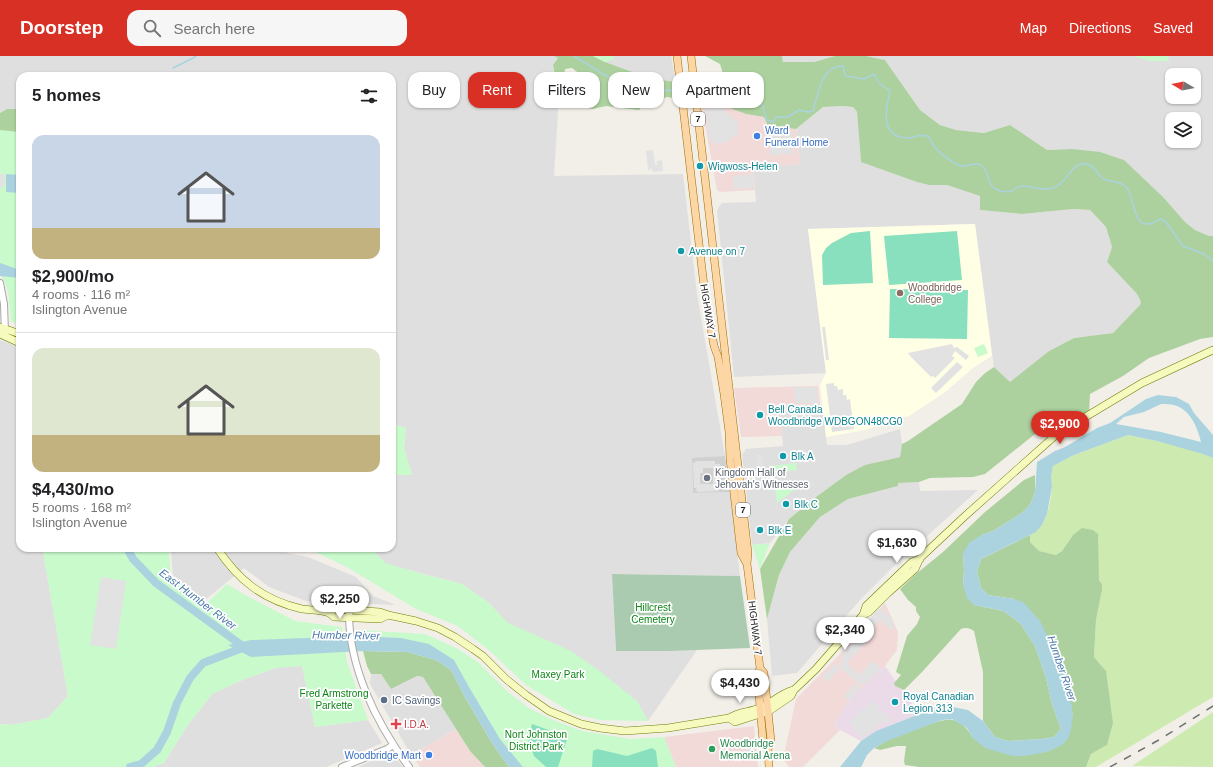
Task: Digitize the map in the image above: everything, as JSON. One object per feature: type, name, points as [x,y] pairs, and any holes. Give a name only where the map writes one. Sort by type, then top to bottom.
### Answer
[{"type":"main road","name":"HIGHWAY 7","points":[[677,56],[704,280],[714,346],[718,357],[729,432],[730,459],[741,553],[747,564]]},
{"type":"main road","name":"HIGHWAY 7","points":[[691,56],[748,552],[747,564],[760,668],[758,675],[763,740],[768,749]]},
{"type":"main road","points":[[3,331],[16,333]]},
{"type":"main road","points":[[3,331],[16,340]]},
{"type":"main road","points":[[329,613],[334,609],[380,612],[438,628],[455,637],[483,656],[506,679],[549,711],[581,724],[600,728],[637,731],[668,728],[729,718],[735,715],[760,711],[791,696],[794,690],[816,669],[863,615],[866,606],[912,562],[920,558],[1057,434],[1142,383],[1213,350]]},
{"type":"main road","points":[[220,552],[240,577],[267,597],[279,602],[295,607],[329,613],[334,617],[380,619],[388,615]]},
{"type":"main road","name":"HIGHWAY 7","points":[[760,668],[764,673],[768,707],[771,741],[768,749],[769,767]]},
{"type":"street","points":[[0,283],[4,304],[3,331]]},
{"type":"street","points":[[349,610],[350,629],[355,660],[363,686],[394,745],[409,767]]},
{"type":"street","points":[[342,767],[394,745]]},
{"type":"shaded area","points":[[0,56],[559,56],[553,66],[554,72],[534,72],[534,108],[558,108],[554,176],[683,174],[697,294],[725,456],[692,459],[693,493],[730,492],[740,576],[612,574],[616,651],[697,650],[648,721],[637,701],[507,623],[489,603],[462,584],[383,563],[375,552],[396,552],[396,475],[412,475],[404,448],[406,428],[396,425],[396,72],[16,72],[16,109],[7,109],[0,113]]},
{"type":"shaded area","points":[[592,56],[671,56],[674,72],[672,72],[672,81],[664,80],[664,72],[632,72]]},
{"type":"shaded area","points":[[782,56],[834,56],[814,62],[783,63]]},
{"type":"shaded area","points":[[866,56],[1213,56],[1213,236],[1209,236],[1195,230],[1185,222],[1164,198],[1072,149],[1047,150],[1010,125],[984,133],[956,130],[940,125],[920,110],[885,60]]},
{"type":"shaded area","points":[[823,107],[853,107],[857,112],[861,162],[929,185],[947,185],[980,196],[980,210],[1022,214],[1073,209],[1090,210],[1106,227],[1112,247],[1107,262],[1137,294],[1141,302],[1140,305],[1113,333],[1074,338],[1049,351],[1010,383],[994,367],[975,224],[808,229],[826,373],[734,377],[717,210],[722,203],[756,202],[753,167],[800,164],[796,129]]},
{"type":"shaded area","points":[[702,108],[730,108],[746,114],[765,117],[768,126],[796,129],[800,164],[753,167],[755,190],[720,192],[717,190]]},
{"type":"shaded area","points":[[722,108],[738,122],[738,135],[732,137],[727,142],[713,144],[712,139],[709,139],[705,109]]},
{"type":"shaded area","points":[[792,132],[793,154],[770,155],[769,134]]},
{"type":"shaded area","points":[[653,150],[655,165],[657,165],[657,161],[662,160],[663,171],[653,172],[652,169],[648,170],[646,151]]},
{"type":"shaded area","points":[[0,174],[5,174],[5,186],[1,187],[0,190]]},
{"type":"shaded area","points":[[753,174],[754,188],[734,189],[733,176]]},
{"type":"shaded area","name":"Woodbridge College","points":[[975,224],[992,356],[973,368],[944,393],[909,416],[865,430],[826,437],[820,385],[826,373],[808,229]]},
{"type":"shaded area","points":[[822,327],[825,327],[829,360],[826,360]]},
{"type":"shaded area","points":[[0,340],[16,346],[16,552],[43,552],[68,696],[48,718],[11,725],[0,724]]},
{"type":"shaded area","points":[[952,344],[954,348],[957,347],[969,356],[966,360],[955,351],[952,356],[955,358],[935,378],[933,376],[931,377],[908,353]]},
{"type":"shaded area","points":[[957,362],[963,367],[936,393],[931,388]]},
{"type":"shaded area","points":[[834,383],[834,386],[837,386],[838,390],[843,389],[843,395],[846,395],[847,400],[850,399],[854,429],[832,432],[826,384]]},
{"type":"shaded area","points":[[818,386],[820,404],[780,405],[782,436],[741,437],[734,388]]},
{"type":"shaded area","points":[[794,387],[816,387],[818,403],[795,403]]},
{"type":"shaded area","points":[[820,404],[822,406],[827,445],[847,445],[900,429],[902,444],[900,457],[877,462],[846,475],[789,519],[770,543],[752,545],[742,454],[745,449],[783,446],[779,405]]},
{"type":"shaded area","points":[[762,454],[763,465],[758,466],[757,455]]},
{"type":"shaded area","points":[[725,456],[730,492],[693,493],[692,458]]},
{"type":"shaded area","points":[[695,461],[715,461],[715,464],[720,464],[721,488],[719,488],[719,491],[697,492],[696,488],[694,488],[693,463],[695,463]],"holes":[[[703,468],[713,468],[713,484],[700,484],[700,473],[703,473]]]},
{"type":"shaded area","points":[[919,482],[920,491],[978,490],[895,565],[860,600],[797,673],[772,676],[767,619],[779,575],[790,552],[820,517],[848,499],[898,486],[898,483]]},
{"type":"shaded area","points":[[171,552],[286,552],[308,557],[356,577],[373,596],[396,605],[306,601],[269,587],[244,568],[205,600],[173,575]]},
{"type":"shaded area","points":[[101,577],[126,581],[116,649],[90,645]]},
{"type":"shaded area","points":[[885,603],[898,632],[897,650],[885,666],[849,700],[834,724],[840,730],[803,767],[789,767],[783,759],[796,699],[840,654]]},
{"type":"shaded area","points":[[877,610],[883,610],[891,619],[895,628],[892,630],[880,620],[865,637],[868,640],[847,663],[860,675],[872,661],[882,669],[862,686],[839,667],[844,657],[842,655]]},
{"type":"shaded area","points":[[835,664],[839,669],[827,682],[822,677]]},
{"type":"shaded area","points":[[302,665],[315,727],[368,720],[382,743],[326,767],[152,767],[164,763],[187,726],[212,694],[240,681],[275,668]]},
{"type":"shaded area","points":[[885,666],[919,714],[876,731],[861,741],[840,730],[834,724],[849,700]]},
{"type":"shaded area","points":[[371,674],[381,674],[391,689],[417,676],[423,677],[456,729],[411,755],[370,684]]},
{"type":"shaded area","points":[[855,683],[860,688],[849,700],[844,696]]},
{"type":"shaded area","points":[[872,701],[880,707],[877,709],[881,714],[885,712],[890,721],[886,723],[883,721],[877,725],[878,727],[861,738],[849,721]]},
{"type":"shaded area","points":[[754,726],[758,767],[676,767],[664,737]]},
{"type":"shaded area","points":[[456,729],[470,751],[485,767],[420,767],[411,755]]},
{"type":"shaded area","points":[[745,739],[750,739],[752,756],[747,757]]},
{"type":"shaded area","points":[[391,752],[403,767],[358,767]]},
{"type":"green space","points":[[554,56],[593,56],[632,72],[608,72],[608,106],[600,107],[600,72],[577,72],[572,68],[565,69],[565,72],[554,72],[553,65],[558,58]]},
{"type":"green space","points":[[593,56],[613,56],[614,59],[605,62]]},
{"type":"green space","points":[[705,56],[782,56],[783,62],[814,62],[835,56],[866,56],[885,60],[920,110],[940,125],[956,130],[984,133],[1010,125],[1047,150],[1072,149],[1100,152],[1124,160],[1164,198],[1185,222],[1195,230],[1209,236],[1213,236],[1213,337],[1200,339],[1149,358],[1123,376],[1090,394],[1089,413],[1062,435],[1055,436],[1035,434],[985,474],[973,477],[930,478],[919,482],[898,483],[898,486],[848,499],[820,517],[790,552],[779,575],[767,619],[760,569],[789,519],[846,475],[865,465],[900,457],[902,444],[962,404],[976,382],[994,367],[1010,382],[1049,351],[1074,338],[1113,333],[1140,305],[1141,302],[1137,294],[1107,262],[1112,247],[1106,227],[1090,210],[1073,209],[1022,214],[980,210],[980,196],[947,185],[929,185],[917,182],[861,162],[857,112],[853,107],[823,107],[796,129],[768,126],[764,117],[746,114],[730,108],[764,108],[764,72],[722,72],[720,64]]},
{"type":"green space","points":[[1133,56],[1169,56],[1168,61],[1150,61]]},
{"type":"green space","points":[[664,80],[672,81],[672,98],[664,98]]},
{"type":"green space","points":[[622,108],[641,108],[639,110]]},
{"type":"green space","points":[[7,109],[16,109],[16,140],[0,135],[0,113]]},
{"type":"green space","points":[[0,130],[16,132],[16,323],[11,321],[8,291],[0,272]]},
{"type":"green space","points":[[870,231],[873,283],[823,285],[822,255],[826,248],[832,243],[851,233]]},
{"type":"green space","points":[[957,231],[962,280],[889,285],[884,236]]},
{"type":"green space","points":[[890,289],[968,290],[967,339],[889,338]]},
{"type":"green space","points":[[984,344],[988,353],[978,357],[974,348]]},
{"type":"green space","points":[[396,425],[406,428],[404,448],[412,475],[396,475]]},
{"type":"green space","points":[[1128,435],[1182,447],[1213,458],[1213,697],[1096,767],[1086,767],[1091,754],[1107,745],[1106,671],[1094,657],[1096,620],[1102,584],[1073,535],[1062,551],[1056,555],[1039,551],[1030,542],[1030,535],[1040,527],[1047,515],[1052,488],[1051,477],[1053,466],[1074,455]]},
{"type":"green space","points":[[796,463],[797,470],[772,473],[771,466]]},
{"type":"green space","points":[[1035,475],[1035,492],[1031,503],[1027,508],[1022,513],[995,530],[982,535],[963,554],[963,585],[974,605],[1003,611],[1020,623],[1035,646],[1061,729],[1054,737],[1008,741],[995,737],[983,721],[983,672],[974,631],[971,629],[961,629],[904,690],[895,686],[894,683],[901,675],[896,672],[907,636],[917,624],[920,617],[916,611],[916,607],[908,600],[900,589],[943,552],[985,512],[1024,480]]},
{"type":"green space","points":[[798,485],[798,487],[777,503],[775,488]]},
{"type":"green space","points":[[1082,528],[1093,530],[1098,534],[1099,580],[1102,584],[1102,590],[1096,620],[1094,657],[1106,671],[1113,723],[1107,745],[1091,754],[1086,767],[919,767],[905,765],[904,761],[906,746],[897,746],[880,750],[874,748],[886,741],[911,731],[941,721],[953,720],[957,721],[967,729],[973,738],[1047,752],[1073,714],[1014,599],[988,595],[981,588],[977,571],[981,559],[1030,535],[1030,542],[1039,551],[1056,555],[1062,551],[1073,535]]},
{"type":"green space","points":[[770,543],[760,569],[752,545]]},
{"type":"green space","name":"Fred Armstrong Parkette","points":[[43,552],[170,552],[171,575],[207,603],[227,584],[295,621],[342,627],[347,662],[368,720],[315,727],[302,666],[275,668],[240,681],[212,694],[187,726],[164,763],[152,767],[0,767],[0,724],[11,725],[48,718],[68,696]]},
{"type":"green space","name":"Maxey Park","points":[[315,552],[375,552],[385,563],[462,584],[489,603],[508,623],[571,651],[597,669],[637,701],[648,721],[600,720],[574,714],[526,685],[491,652],[458,626],[416,609],[347,567]]},
{"type":"green space","name":"Hillcrest Cemetery","points":[[612,574],[740,576],[750,648],[616,651]]},
{"type":"green space","name":"Nort Johnston District Park","points":[[358,630],[425,634],[458,649],[479,663],[509,693],[529,708],[553,720],[582,731],[631,739],[664,737],[676,767],[523,767],[500,739],[454,660],[401,638],[360,636]]},
{"type":"green space","points":[[363,651],[407,652],[436,660],[451,670],[492,743],[509,767],[485,767],[470,751],[423,677],[417,676],[391,689],[381,674],[371,674]]},
{"type":"green space","points":[[1213,712],[1213,767],[1132,766]]},
{"type":"green space","points":[[532,724],[565,736],[567,739],[558,767],[546,767],[534,756],[528,741]]},
{"type":"green space","points":[[652,748],[656,751],[658,767],[592,767],[593,751],[597,749],[627,756]]},
{"type":"water","points":[[6,174],[16,175],[16,193],[6,192]]},
{"type":"water","points":[[0,263],[16,269],[16,278],[0,276]]},
{"type":"water","points":[[1158,395],[1176,397],[1189,404],[1194,413],[1213,435],[1213,458],[1157,441],[1128,435],[1074,455],[1053,466],[1051,477],[1052,487],[1047,514],[1042,525],[1036,532],[981,559],[977,571],[981,588],[988,595],[1023,602],[1040,621],[1063,669],[1068,685],[1073,714],[1068,739],[1062,745],[1047,752],[1024,756],[1013,756],[985,748],[973,738],[967,728],[952,719],[942,720],[887,741],[874,748],[867,755],[861,767],[840,767],[861,741],[876,731],[940,706],[968,710],[983,721],[995,737],[1008,741],[1054,737],[1061,729],[1035,646],[1020,623],[1003,611],[974,605],[967,598],[963,585],[963,554],[970,542],[995,530],[1022,513],[1027,508],[1031,503],[1035,492],[1037,462],[1097,428],[1110,423],[1146,399]],"holes":[[[1161,404],[1174,405],[1185,410],[1195,425],[1201,442],[1161,432],[1116,424],[1124,417],[1144,412]]]},
{"type":"water","points":[[360,636],[401,638],[429,644],[454,660],[500,739],[523,767],[509,767],[492,743],[451,670],[436,660],[407,652],[363,651],[251,657],[228,645],[251,640]]},
{"type":"waterway","points":[[173,68],[196,56]]},
{"type":"waterway","points":[[574,56],[603,74],[628,85],[654,91],[672,90]]},
{"type":"waterway","points":[[763,108],[767,120],[773,122],[776,117],[788,117],[799,110],[809,112],[813,111],[819,89],[825,76],[830,70],[836,67],[843,66],[845,75],[847,76],[864,79],[874,74],[879,83],[890,91],[886,120],[892,133],[907,138],[921,135],[928,136],[936,149],[956,164],[960,166],[979,164],[984,167],[992,186],[1005,192],[1010,192],[1022,186],[1049,189],[1061,183],[1074,168],[1079,165],[1085,164],[1091,166],[1104,179],[1121,183],[1126,187],[1131,196],[1136,215],[1142,223],[1151,224],[1161,219],[1165,221],[1183,246],[1204,254],[1213,261]]},
{"type":"waterway","name":"East Humber River","points":[[129,552],[133,559],[156,583],[244,647]]},
{"type":"waterway","name":"Humber River","points":[[130,767],[141,764],[157,750],[167,732],[177,703],[190,678],[203,663],[245,647]]},
{"type":"railway","points":[[1110,767],[1157,741],[1213,706]]},
{"type":"place","name":"Ward Funeral Home","points":[[757,136]]},
{"type":"place","name":"Wigwoss-Helen","points":[[700,166]]},
{"type":"place","name":"Avenue on 7","points":[[681,251]]},
{"type":"place","name":"Woodbridge College","points":[[900,293]]},
{"type":"place","name":"Bell Canada Woodbridge WDBGON48CG0","points":[[760,415]]},
{"type":"place","name":"Blk A","points":[[783,456]]},
{"type":"place","name":"Kingdom Hall of Jehovah's Witnesses","points":[[707,478]]},
{"type":"place","name":"Blk C","points":[[786,504]]},
{"type":"place","name":"Blk E","points":[[760,530]]},
{"type":"place","name":"IC Savings","points":[[384,700]]},
{"type":"place","name":"Royal Canadian Legion 313","points":[[895,702]]},
{"type":"place","name":"I.D.A.","points":[[396,724]]},
{"type":"place","name":"Woodbridge Memorial Arena","points":[[712,749]]},
{"type":"place","name":"Woodbridge Mart","points":[[429,755]]}]
